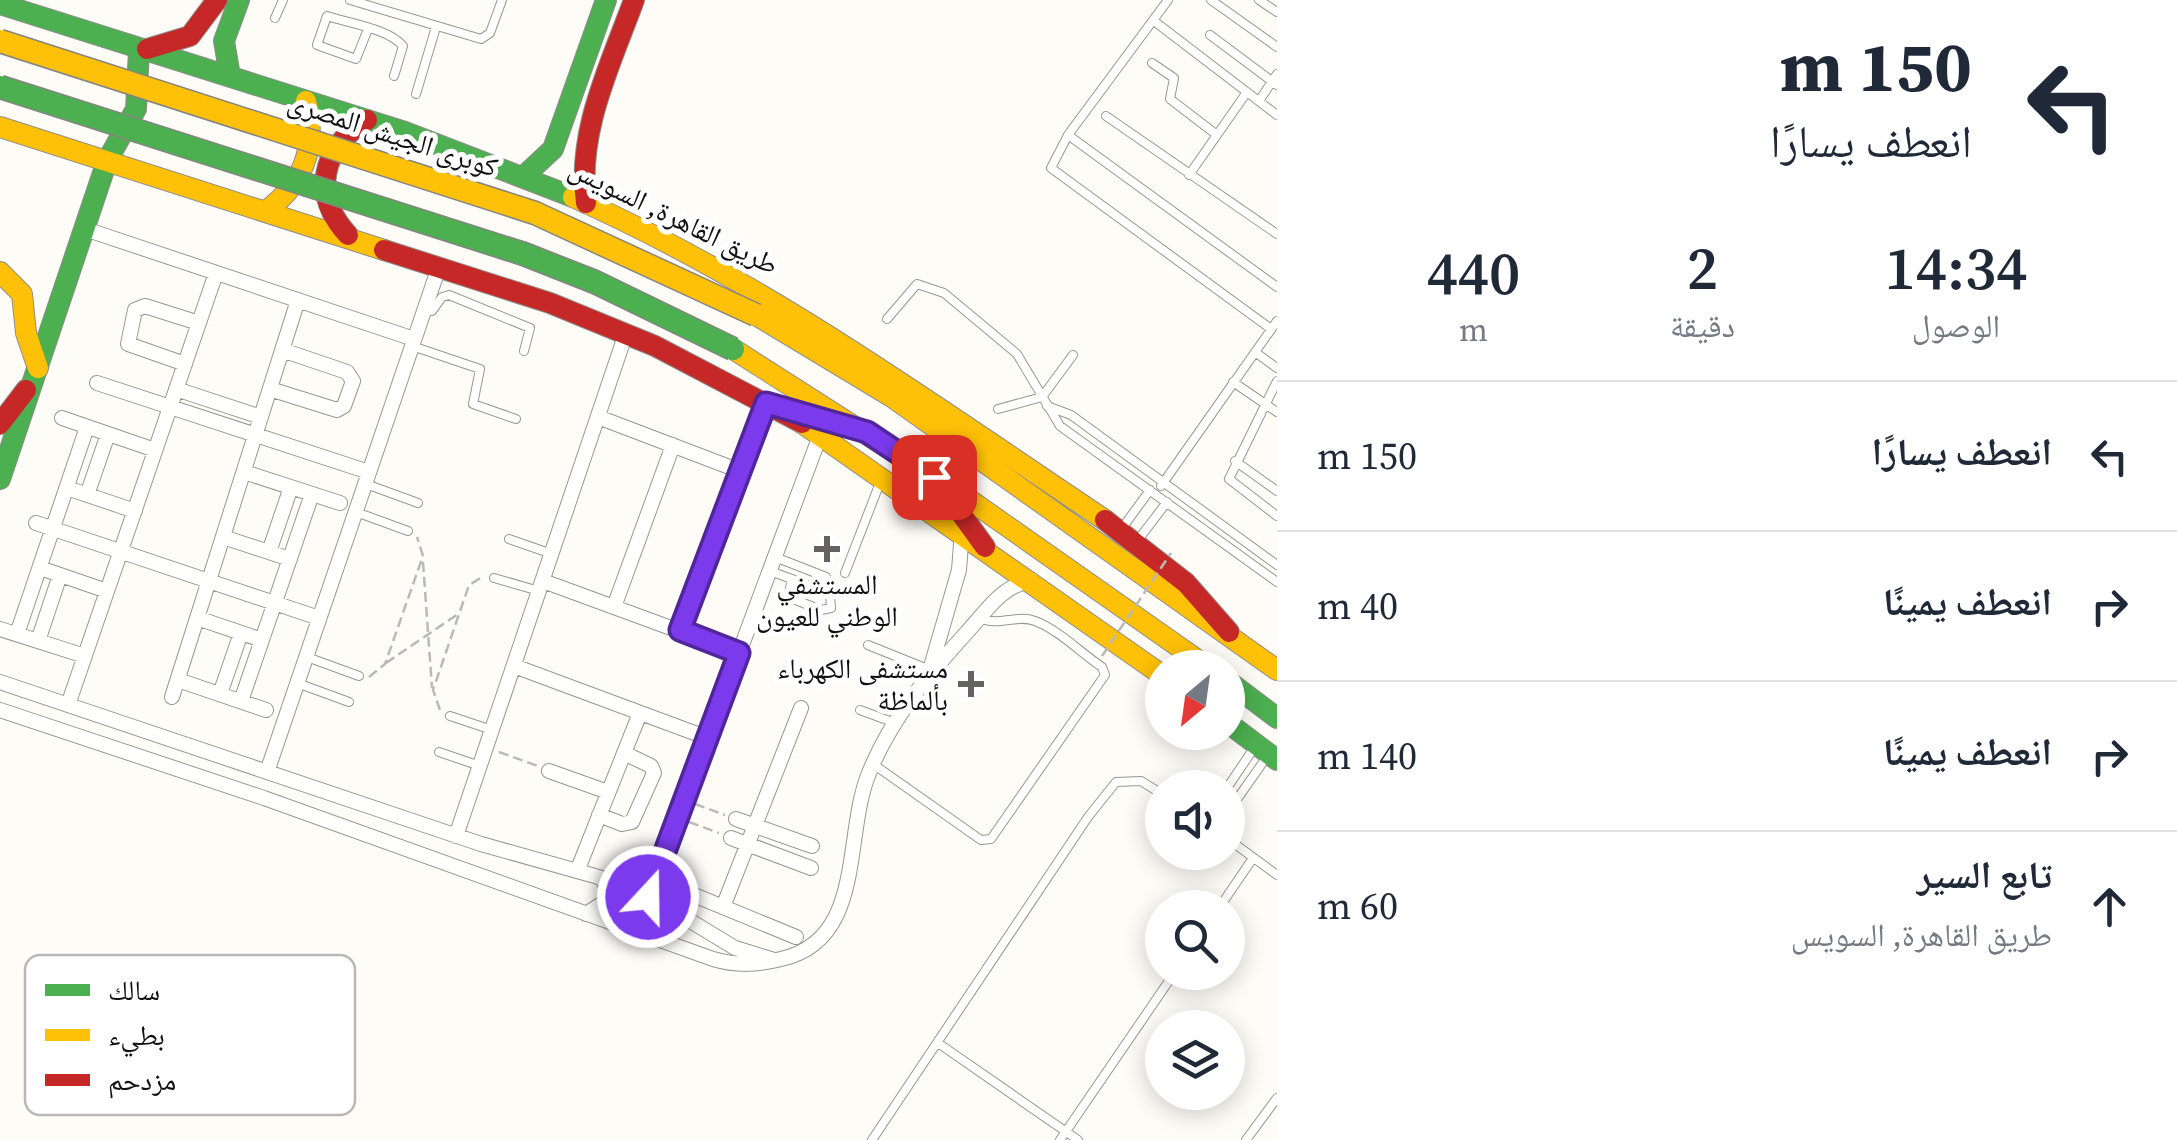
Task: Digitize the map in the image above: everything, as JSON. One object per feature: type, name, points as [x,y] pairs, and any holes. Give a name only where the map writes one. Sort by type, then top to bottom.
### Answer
[{"type":"main road","points":[[0,479],[107,161],[136,115],[142,83],[139,50],[188,40],[206,23],[217,0]]},
{"type":"main road","points":[[230,76],[224,41],[239,0]]},
{"type":"main road","points":[[524,178],[553,149],[606,0]]},
{"type":"main road","points":[[586,203],[582,159],[634,0]]},
{"type":"main road","name":"طريق القاهرة, السويس","points":[[0,4],[367,120],[586,203],[699,256],[819,323],[1127,538],[1196,591],[1236,642]]},
{"type":"main road","name":"كوبرى الجيش المصرى","points":[[0,41],[535,212],[669,270],[756,314]]},
{"type":"main road","points":[[0,87],[524,254],[595,282],[733,349],[867,432],[1094,583],[1185,650]]},
{"type":"main road","points":[[266,211],[286,196],[307,164],[312,139],[306,101]]},
{"type":"main road","points":[[566,116],[591,124]]},
{"type":"main road","points":[[351,236],[328,209],[324,173],[338,140],[367,120]]},
{"type":"main road","points":[[0,126],[351,236],[626,333],[821,433],[962,529],[1145,662]]},
{"type":"main road","points":[[0,272],[22,294],[36,374],[0,424]]},
{"type":"main road","name":"طريق القاهرة, السويس","points":[[756,314],[892,397],[1277,670]]},
{"type":"main road","points":[[771,406],[867,432]]},
{"type":"main road","points":[[934,477],[985,547]]},
{"type":"main road","points":[[1245,694],[1277,718]]},
{"type":"main road","points":[[1245,736],[1268,753]]},
{"type":"street","points":[[85,229],[413,342]]},
{"type":"street","points":[[267,772],[438,267]]},
{"type":"street","points":[[68,705],[216,273]]},
{"type":"street","points":[[172,697],[298,300]]},
{"type":"street","points":[[185,364],[128,344],[135,310],[145,306],[199,323]]},
{"type":"street","points":[[456,836],[626,333]]},
{"type":"street","points":[[270,388],[338,410],[344,406],[353,381],[347,372],[282,350]]},
{"type":"street","points":[[97,383],[367,478]]},
{"type":"street","points":[[176,388],[261,416]]},
{"type":"street","points":[[680,630],[740,471],[771,406]]},
{"type":"street","points":[[598,417],[740,471]]},
{"type":"street","points":[[62,418],[156,450]]},
{"type":"street","points":[[17,634],[87,427]]},
{"type":"street","points":[[648,897],[821,433]]},
{"type":"street","points":[[87,495],[108,434]]},
{"type":"street","points":[[614,606],[673,446]]},
{"type":"street","points":[[244,472],[340,504]]},
{"type":"street","points":[[269,552],[291,487]]},
{"type":"street","points":[[67,488],[135,511]]},
{"type":"street","points":[[241,701],[312,494]]},
{"type":"street","points":[[36,524],[319,618]]},
{"type":"street","points":[[930,670],[958,578],[962,529]]},
{"type":"street","points":[[223,537],[290,560]]},
{"type":"street","points":[[40,568],[108,591]]},
{"type":"street","points":[[38,641],[60,575]]},
{"type":"street","points":[[0,710],[264,798],[723,962],[752,964],[808,950],[838,914],[861,798],[873,764],[895,723],[930,670],[1007,590],[1033,580]]},
{"type":"street","points":[[541,586],[614,606],[739,653]]},
{"type":"street","points":[[197,618],[262,640]]},
{"type":"street","points":[[0,629],[85,656]]},
{"type":"street","points":[[220,694],[242,633]]},
{"type":"street","points":[[514,666],[708,738]]},
{"type":"street","points":[[178,680],[266,710]]},
{"type":"street","points":[[0,682],[456,836],[578,869],[648,897],[735,948],[781,959]]},
{"type":"street","points":[[723,907],[800,708]]},
{"type":"street","points":[[578,869],[640,713]]},
{"type":"street","points":[[599,815],[622,824],[632,822],[654,773],[651,766],[624,753]]},
{"type":"street","points":[[549,770],[608,792]]},
{"type":"street","points":[[736,819],[812,846]]},
{"type":"street","points":[[773,854],[780,834]]},
{"type":"street","points":[[731,838],[811,868]]},
{"type":"street","points":[[585,914],[606,902],[608,889],[602,878]]},
{"type":"street","points":[[655,879],[796,937]]},
{"type":"lane","points":[[274,18],[283,0]]},
{"type":"lane","points":[[350,0],[486,38],[502,0]]},
{"type":"lane","points":[[1127,538],[1153,492],[1274,325],[1050,165],[1168,0]]},
{"type":"lane","points":[[1211,0],[1277,47]]},
{"type":"lane","points":[[1259,0],[1277,12]]},
{"type":"lane","points":[[355,25],[362,4]]},
{"type":"lane","points":[[368,29],[356,59],[318,46],[326,16],[368,29],[402,42],[394,76]]},
{"type":"lane","points":[[1154,21],[1277,115]]},
{"type":"lane","points":[[416,94],[436,27]]},
{"type":"lane","points":[[1210,35],[1275,80],[1259,101]]},
{"type":"lane","points":[[1152,62],[1174,78],[1170,99],[1218,135]]},
{"type":"lane","points":[[1189,176],[1247,92]]},
{"type":"lane","points":[[1106,116],[1277,234]]},
{"type":"lane","points":[[1068,135],[1277,287]]},
{"type":"lane","points":[[887,319],[909,290],[918,284],[928,285],[1017,354],[1060,426],[1277,582]]},
{"type":"lane","points":[[424,309],[432,311],[442,297],[450,295],[520,321],[530,328],[524,351]]},
{"type":"lane","points":[[413,342],[480,368],[474,405],[516,419]]},
{"type":"lane","points":[[1255,352],[1277,368]]},
{"type":"lane","points":[[1044,402],[1073,355]]},
{"type":"lane","points":[[1277,381],[1229,474],[1231,483],[1277,516]]},
{"type":"lane","points":[[1232,382],[1277,412]]},
{"type":"lane","points":[[998,409],[1044,402],[1070,415],[1277,565]]},
{"type":"lane","points":[[1235,460],[1277,490]]},
{"type":"lane","points":[[845,574],[884,475]]},
{"type":"lane","points":[[367,478],[418,502]]},
{"type":"lane","points":[[1127,538],[1166,502]]},
{"type":"lane","points":[[355,512],[408,531]]},
{"type":"lane","points":[[508,540],[552,554]]},
{"type":"lane","points":[[773,564],[826,577]]},
{"type":"lane","points":[[773,564],[792,579],[830,594],[831,608],[824,611],[791,599],[787,591],[792,579]]},
{"type":"lane","points":[[494,578],[541,586]]},
{"type":"lane","points":[[873,764],[981,840],[991,839],[1105,675],[1102,667],[1039,622],[1023,618],[988,622],[980,618]]},
{"type":"lane","points":[[868,645],[930,670]]},
{"type":"lane","points":[[306,657],[360,676]]},
{"type":"lane","points":[[297,683],[349,702]]},
{"type":"lane","points":[[860,710],[895,723]]},
{"type":"lane","points":[[450,716],[492,730]]},
{"type":"lane","points":[[438,752],[480,766]]},
{"type":"lane","points":[[1245,773],[1268,753]]},
{"type":"lane","points":[[1245,787],[1268,753]]},
{"type":"lane","points":[[872,1140],[1088,817],[1116,782],[1145,783]]},
{"type":"lane","points":[[1245,852],[1277,875]]},
{"type":"lane","points":[[1231,890],[1253,858]]},
{"type":"lane","points":[[1063,1136],[1163,990]]},
{"type":"lane","points":[[938,1043],[1063,1136],[1078,1140]]},
{"type":"lane","points":[[1246,1140],[1277,1098]]},
{"type":"path","points":[[408,531],[420,540],[423,556],[432,690],[436,706],[450,716]]},
{"type":"path","points":[[1102,656],[1171,553]]},
{"type":"path","points":[[385,664],[423,556]]},
{"type":"path","points":[[432,690],[474,580],[494,578]]},
{"type":"path","points":[[360,676],[375,676],[385,664],[459,613]]},
{"type":"path","points":[[486,747],[549,770]]},
{"type":"path","points":[[684,800],[736,819]]},
{"type":"path","points":[[678,818],[731,838]]},
{"type":"traffic: fast","points":[[230,76],[224,41],[239,0]]},
{"type":"traffic: fast","points":[[523,177],[553,149],[606,0]]},
{"type":"traffic: fast","points":[[0,4],[405,132],[573,197]]},
{"type":"traffic: fast","points":[[107,161],[136,109],[139,50]]},
{"type":"traffic: fast","points":[[0,87],[524,254],[595,282],[733,349]]},
{"type":"traffic: fast","points":[[0,479],[107,161]]},
{"type":"traffic: fast","points":[[776,408],[844,426]]},
{"type":"traffic: fast","points":[[1245,694],[1277,718]]},
{"type":"traffic: fast","points":[[1245,736],[1277,760]]},
{"type":"traffic: slow","points":[[0,41],[535,213],[756,315]]},
{"type":"traffic: slow","points":[[266,211],[290,188],[304,163],[310,134],[306,101]]},
{"type":"traffic: slow","points":[[0,127],[384,250]]},
{"type":"traffic: slow","points":[[573,197],[713,267],[780,306],[1105,520]]},
{"type":"traffic: slow","points":[[0,272],[22,294],[26,333],[38,368]]},
{"type":"traffic: slow","points":[[756,315],[892,397],[1277,670]]},
{"type":"traffic: slow","points":[[733,349],[974,503],[1183,650]]},
{"type":"traffic: slow","points":[[802,423],[1145,663]]},
{"type":"traffic: jam","points":[[147,49],[190,36],[217,0]]},
{"type":"traffic: jam","points":[[586,203],[584,176],[591,125],[634,0]]},
{"type":"traffic: jam","points":[[348,235],[329,204],[326,173],[339,144],[367,120]]},
{"type":"traffic: jam","points":[[384,250],[550,303],[655,346],[802,423]]},
{"type":"traffic: jam","points":[[0,424],[26,390]]},
{"type":"traffic: jam","points":[[946,493],[985,547]]},
{"type":"traffic: jam","points":[[1105,520],[1186,583],[1229,632]]},
{"type":"place","name":"المستشفي الوطني للعيون","points":[[827,549]]},
{"type":"place","name":"مستشفى الكهرباء بألماظة","points":[[971,684]]},
{"type":"route","points":[[648,897],[739,653],[680,630],[766,403],[867,432],[934,477]]}]
